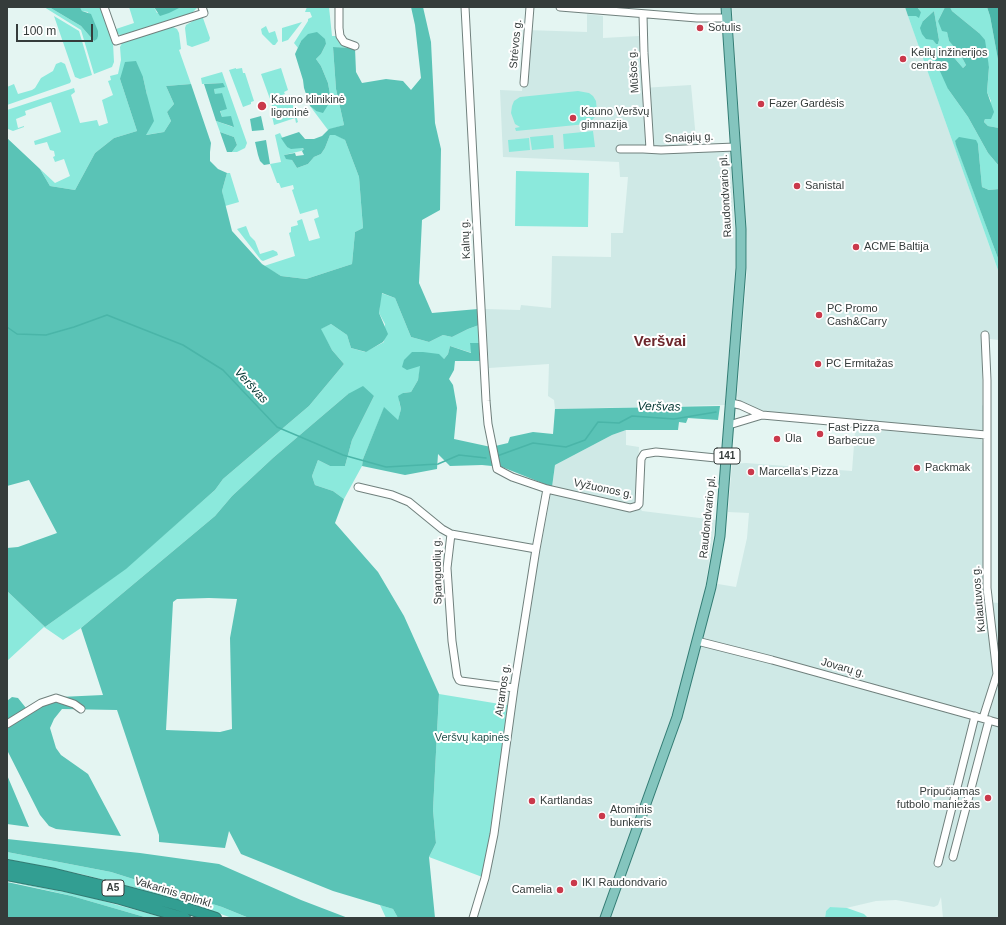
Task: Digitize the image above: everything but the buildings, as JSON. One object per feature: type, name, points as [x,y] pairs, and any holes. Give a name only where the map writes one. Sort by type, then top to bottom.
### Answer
[{"type":"highway","name":"Vakarinis aplinkl.","points":[[7,865],[56,874],[117,888],[216,918]]},
{"type":"highway","name":"Vakarinis aplinkl.","points":[[7,875],[60,885],[120,899],[184,918]]},
{"type":"main road","name":"Raudondvario pl.","points":[[604,918],[677,717],[715,566],[720,536],[741,268],[741,229],[726,7]]},
{"type":"street","points":[[104,7],[116,41],[203,10]]},
{"type":"street","points":[[339,7],[340,36],[344,42],[355,46]]},
{"type":"street","name":"Kalnų g.","points":[[465,7],[488,424],[497,469],[512,477],[547,488]]},
{"type":"street","name":"Strėvos g.","points":[[524,83],[530,7]]},
{"type":"street","points":[[560,7],[696,18],[727,18]]},
{"type":"street","name":"Mūšos g.","points":[[643,14],[650,149]]},
{"type":"street","name":"Snaigių g.","points":[[620,149],[661,150],[735,147]]},
{"type":"street","name":"Kulautuvos g.","points":[[953,857],[997,674],[987,588],[986,380],[984,335]]},
{"type":"street","points":[[731,403],[740,405],[762,415],[986,435]]},
{"type":"street","points":[[729,425],[762,415]]},
{"type":"street","name":"Vyžuonos g.","points":[[547,488],[634,508],[639,504],[641,459],[644,454],[656,452],[726,459]]},
{"type":"street","name":"Spanguolių g.","points":[[358,488],[392,495],[409,502],[442,529],[451,534],[447,568],[452,641],[457,676],[461,681],[514,688]]},
{"type":"street","name":"Atramos g.","points":[[474,918],[485,878],[494,834],[514,688],[547,488]]},
{"type":"street","points":[[451,534],[536,549]]},
{"type":"street","name":"Jovarų g.","points":[[697,641],[986,719]]},
{"type":"street","points":[[7,724],[46,701],[56,698],[74,704],[81,709]]},
{"type":"street","points":[[938,863],[975,716]]},
{"type":"street","points":[[986,719],[999,723]]},
{"type":"shaded area","points":[[49,7],[80,7],[82,11],[91,14],[98,31],[97,39],[94,41],[81,26]]},
{"type":"shaded area","points":[[154,7],[181,7],[160,16]]},
{"type":"shaded area","points":[[411,7],[423,7],[431,42],[435,123],[441,149],[440,210],[422,220],[419,283],[432,313],[478,309],[479,325],[452,337],[443,335],[429,342],[411,337],[395,298],[382,293],[379,313],[388,334],[383,342],[366,352],[351,348],[347,335],[331,324],[321,329],[332,350],[344,364],[309,406],[223,479],[215,490],[126,569],[45,627],[7,591],[7,548],[18,547],[57,533],[29,480],[7,486],[7,138],[40,169],[50,186],[75,190],[95,153],[114,138],[137,131],[120,79],[125,62],[136,61],[143,77],[154,121],[146,135],[164,132],[171,121],[167,112],[174,104],[166,86],[191,84],[211,143],[210,161],[218,169],[227,173],[222,191],[232,231],[262,264],[281,276],[306,279],[352,264],[355,232],[363,228],[359,177],[345,140],[335,135],[330,135],[321,154],[314,157],[308,164],[297,168],[292,160],[286,159],[284,155],[295,153],[296,156],[304,155],[302,151],[304,149],[291,149],[287,147],[281,138],[299,132],[305,139],[314,139],[322,136],[329,129],[344,125],[336,89],[333,47],[355,48],[356,72],[362,83],[386,79],[403,81],[411,90],[421,78],[415,25]]},
{"type":"shaded area","points":[[732,7],[905,7],[999,273],[999,340],[982,338],[982,405],[985,407],[984,428],[981,431],[766,412],[742,404],[738,400],[737,396],[747,271],[747,244]]},
{"type":"shaded area","points":[[905,7],[917,7],[921,12],[919,18],[916,16],[908,16]]},
{"type":"shaded area","points":[[945,7],[950,7],[952,11],[979,33],[985,40],[989,67],[987,92],[994,112],[991,119],[985,119],[984,122],[988,126],[999,128],[999,166],[988,153],[968,117],[948,89],[934,58],[937,49],[943,49],[950,53],[963,68],[966,65],[960,54],[949,41],[947,32],[942,31],[938,21]]},
{"type":"shaded area","points":[[987,7],[999,7],[999,65],[990,16]]},
{"type":"shaded area","points":[[934,11],[939,40],[938,44],[936,44],[933,40],[926,39],[920,28],[923,21]]},
{"type":"shaded area","points":[[587,14],[603,16],[603,38],[639,36],[642,88],[691,85],[697,150],[730,149],[735,232],[735,270],[725,405],[555,409],[554,400],[548,396],[549,364],[489,368],[485,309],[520,310],[521,305],[551,308],[552,256],[611,257],[611,233],[623,233],[628,177],[620,177],[619,162],[503,157],[500,90],[522,91],[526,30],[587,32]]},
{"type":"shaded area","points":[[317,32],[325,39],[326,44],[321,54],[316,59],[321,66],[328,83],[331,100],[323,113],[316,111],[310,106],[295,54],[301,41],[308,34]]},
{"type":"shaded area","points":[[223,83],[225,87],[214,89],[215,94],[222,93],[227,109],[220,111],[222,117],[231,116],[234,127],[216,121],[204,84]]},
{"type":"shaded area","points":[[261,116],[264,130],[252,131],[250,119]]},
{"type":"shaded area","points":[[220,132],[234,137],[237,145],[232,152],[227,152]]},
{"type":"shaded area","points":[[959,137],[976,140],[978,144],[982,187],[989,190],[999,189],[999,261],[956,145],[955,141]]},
{"type":"shaded area","points":[[266,140],[270,164],[264,165],[260,161],[255,142]]},
{"type":"shaded area","points":[[470,343],[479,343],[480,361],[455,361],[454,370],[449,379],[453,385],[457,408],[454,439],[491,447],[508,443],[510,437],[533,432],[553,434],[555,409],[720,406],[718,420],[688,418],[686,423],[679,422],[678,430],[626,430],[612,435],[555,465],[552,487],[502,467],[482,465],[450,466],[438,454],[437,469],[405,475],[362,466],[363,459],[384,407],[398,420],[401,409],[398,396],[403,393],[411,392],[418,380],[420,366],[407,370],[402,367],[404,360],[412,352],[439,354],[444,359],[448,354],[450,346],[471,353]]},
{"type":"shaded area","points":[[363,386],[374,396],[352,440],[345,466],[330,466],[318,460],[312,476],[315,485],[333,491],[344,499],[335,523],[378,572],[404,616],[439,694],[433,810],[436,843],[429,857],[435,918],[398,918],[393,909],[333,891],[241,854],[229,831],[225,848],[159,842],[159,835],[117,710],[62,709],[54,719],[50,728],[56,748],[61,755],[88,774],[121,836],[56,829],[49,826],[40,815],[7,750],[7,701],[12,697],[18,698],[30,713],[45,703],[60,697],[103,695],[81,628],[215,516],[232,496],[274,457],[348,394]],"holes":[[[177,599],[237,599],[230,638],[232,729],[220,732],[166,730],[173,602]]]},
{"type":"shaded area","points":[[861,429],[977,437],[982,440],[984,446],[986,602],[999,603],[999,918],[943,918],[941,897],[938,905],[934,907],[896,900],[876,901],[842,909],[830,907],[826,911],[825,918],[474,918],[485,878],[514,688],[555,465],[612,435],[626,430],[626,445],[639,447],[636,502],[642,511],[716,520],[706,582],[736,587],[747,538],[749,513],[728,512],[732,464],[746,463],[852,471],[855,432]]},
{"type":"shaded area","points":[[7,775],[29,827],[7,824]]},
{"type":"shaded area","points":[[7,839],[140,853],[219,864],[301,900],[348,918],[249,918],[222,907],[111,872],[7,852]]},
{"type":"shaded area","points":[[7,882],[72,896],[148,918],[7,918]]},
{"type":"green space","points":[[44,7],[49,7],[81,26],[94,41],[88,12],[82,11],[80,7],[100,7],[113,43],[114,62],[112,67],[94,74],[81,30]]},
{"type":"green space","points":[[129,7],[154,7],[157,13],[181,7],[198,7],[190,15],[121,36],[116,32],[113,24],[114,23],[116,29],[134,23]]},
{"type":"green space","points":[[307,7],[329,7],[332,36],[337,36],[355,48],[333,47],[336,89],[344,125],[328,130],[310,106],[316,111],[331,100],[328,83],[321,66],[316,59],[321,54],[326,44],[301,41],[298,48],[294,43],[308,19],[312,17],[310,12],[305,12]]},
{"type":"green space","points":[[917,7],[945,7],[938,21],[947,31],[949,41],[960,54],[966,65],[963,68],[950,53],[948,89],[968,117],[988,153],[999,166],[999,189],[989,190],[982,187],[978,144],[955,141],[999,261],[999,273],[908,16],[916,16],[921,12]],"holes":[[[934,11],[939,40],[938,44],[936,44],[923,21]]]},
{"type":"green space","points":[[950,7],[987,7],[999,65],[999,128],[988,126],[984,122],[991,101],[987,92],[989,67],[979,33],[952,11]]},
{"type":"green space","points":[[54,16],[79,31],[92,75],[80,79],[75,77]]},
{"type":"green space","points":[[200,17],[203,18],[210,38],[209,41],[192,47],[187,45],[185,28],[186,25]]},
{"type":"green space","points":[[302,22],[288,40],[282,42],[282,28]]},
{"type":"green space","points":[[266,26],[269,33],[275,31],[278,41],[275,45],[273,45],[262,34],[261,29]]},
{"type":"green space","points":[[169,27],[177,29],[179,33],[181,49],[179,50],[191,84],[166,86],[174,104],[167,112],[171,121],[164,132],[145,135],[147,95],[143,77],[120,79],[137,131],[114,138],[95,153],[75,190],[50,186],[40,169],[55,183],[70,176],[64,159],[55,162],[53,157],[55,156],[54,151],[50,150],[47,142],[35,145],[34,141],[61,132],[51,102],[25,111],[26,115],[16,119],[18,128],[24,127],[13,131],[8,129],[7,110],[74,88],[75,92],[71,95],[80,123],[97,120],[99,126],[108,123],[102,100],[113,95],[108,81],[111,80],[110,76],[118,74],[121,60],[120,47],[122,43]]},
{"type":"green space","points":[[61,62],[65,64],[71,81],[70,83],[7,105],[7,87],[14,84],[18,94],[32,90],[41,78],[53,71],[56,64]]},
{"type":"green space","points":[[242,68],[243,73],[245,73],[254,101],[243,107],[229,70]]},
{"type":"green space","points":[[281,68],[288,90],[284,92],[285,94],[270,99],[261,74]]},
{"type":"green space","points":[[222,72],[247,143],[245,148],[237,152],[232,152],[237,145],[234,137],[220,132],[216,121],[233,127],[222,117],[220,110],[222,93],[215,95],[214,89],[223,83],[202,84],[201,78]]},
{"type":"green space","points":[[578,91],[589,93],[596,101],[597,112],[591,121],[595,120],[596,123],[516,131],[515,128],[520,127],[515,124],[511,113],[514,101],[520,97]]},
{"type":"green space","points":[[286,98],[287,100],[291,99],[298,122],[296,123],[295,118],[274,125],[272,116],[274,115],[271,102]]},
{"type":"green space","points":[[593,131],[595,147],[564,149],[563,134]]},
{"type":"green space","points":[[280,133],[287,147],[302,148],[304,150],[284,155],[292,160],[297,168],[308,164],[314,157],[321,154],[330,135],[335,134],[345,140],[359,177],[363,228],[355,232],[352,264],[306,279],[281,276],[264,266],[295,256],[289,233],[291,232],[291,227],[298,225],[297,221],[302,219],[309,241],[320,238],[314,219],[319,217],[317,209],[300,214],[292,190],[294,189],[293,185],[281,188],[279,183],[277,183],[270,164],[281,162],[275,135]]},
{"type":"green space","points":[[553,135],[554,148],[532,150],[530,137]]},
{"type":"green space","points":[[529,138],[530,150],[509,152],[508,140]]},
{"type":"green space","points":[[516,171],[589,173],[588,227],[515,226]]},
{"type":"green space","points":[[227,173],[230,173],[239,202],[225,206],[222,191]]},
{"type":"green space","points":[[246,226],[250,236],[255,241],[260,254],[273,250],[277,252],[278,255],[263,261],[261,260],[237,229]]},
{"type":"green space","points":[[381,293],[395,298],[411,337],[429,342],[443,335],[452,337],[479,325],[479,343],[470,343],[472,353],[450,346],[448,354],[444,359],[421,365],[418,380],[411,392],[403,393],[399,401],[401,409],[398,421],[384,408],[363,459],[362,466],[344,499],[333,491],[315,485],[312,476],[318,460],[330,466],[345,466],[352,440],[374,396],[348,394],[274,457],[232,496],[215,516],[81,628],[63,640],[44,627],[7,661],[7,591],[45,627],[125,569],[215,490],[223,479],[309,406],[344,364],[332,350],[320,329],[331,324],[347,335],[351,348],[365,352],[384,342],[385,324],[379,313]]},
{"type":"green space","name":"Veršvų kapinės","points":[[439,694],[512,706],[485,878],[429,857],[436,843],[433,810]]},
{"type":"green space","points":[[7,852],[111,872],[222,907],[249,918],[232,918],[184,901],[136,888],[81,874],[7,859]]},
{"type":"green space","points":[[7,881],[81,895],[165,918],[148,918],[72,896]]},
{"type":"green space","points":[[380,905],[393,909],[398,918],[386,918]]},
{"type":"green space","points":[[830,907],[847,908],[864,914],[868,918],[825,918],[826,911]]},
{"type":"waterway","name":"Veršvas","points":[[7,327],[17,334],[46,335],[107,315],[183,345],[223,370],[277,427],[343,455],[386,467],[438,464],[459,455],[486,458]]},
{"type":"waterway","name":"Veršvas","points":[[497,456],[533,443],[566,447],[585,440],[598,422],[619,423],[632,416],[674,419],[716,412]]},
{"type":"place","name":"Sotulis","points":[[700,28]]},
{"type":"place","name":"Kelių inžinerijos centras","points":[[903,59]]},
{"type":"place","name":"Fazer Gardėsis","points":[[761,104]]},
{"type":"place","name":"Kauno klinikinė ligoninė","points":[[262,106]]},
{"type":"place","name":"Kauno Veršvų gimnazija","points":[[573,118]]},
{"type":"place","name":"Sanistal","points":[[797,186]]},
{"type":"place","name":"ACME Baltija","points":[[856,247]]},
{"type":"place","name":"PC Promo Cash&Carry","points":[[819,315]]},
{"type":"place","name":"PC Ermitažas","points":[[818,364]]},
{"type":"place","name":"Fast Pizza Barbecue","points":[[820,434]]},
{"type":"place","name":"Ūla","points":[[777,439]]},
{"type":"place","name":"Packmak","points":[[917,468]]},
{"type":"place","name":"Marcella's Pizza","points":[[751,472]]},
{"type":"place","name":"Pripučiamas futbolo maniežas","points":[[988,798]]},
{"type":"place","name":"Kartlandas","points":[[532,801]]},
{"type":"place","name":"Atominis bunkeris","points":[[602,816]]},
{"type":"place","name":"IKI Raudondvario","points":[[574,883]]},
{"type":"place","name":"Camelia","points":[[560,890]]},
{"type":"district","name":"Veršvai","points":[[660,342]]}]
